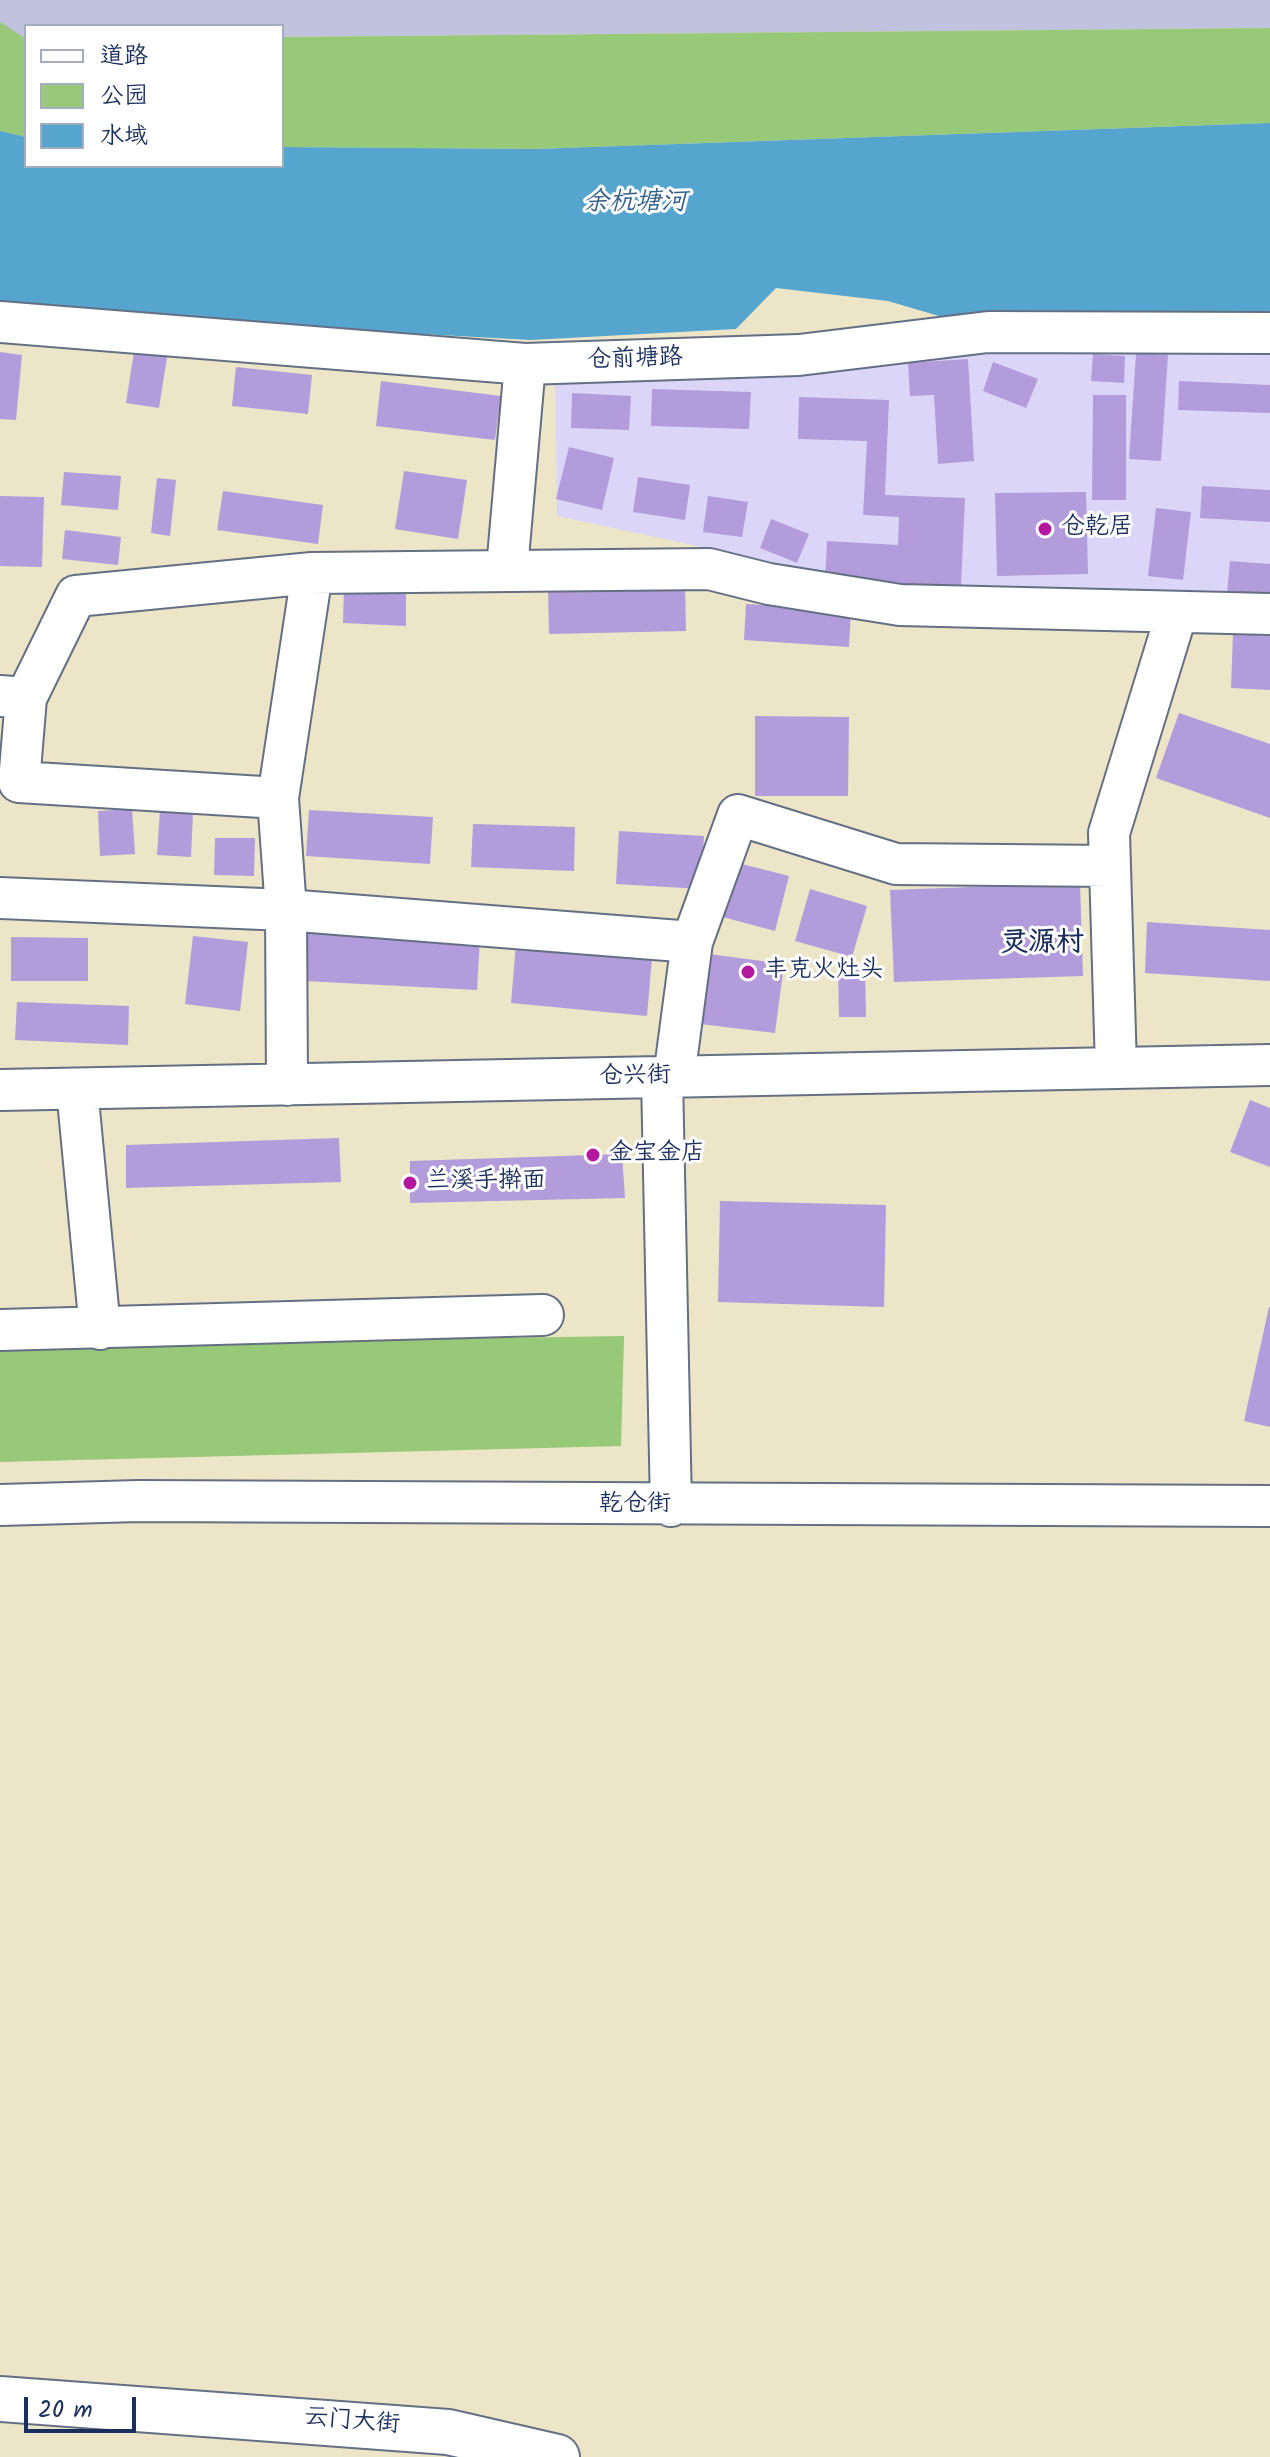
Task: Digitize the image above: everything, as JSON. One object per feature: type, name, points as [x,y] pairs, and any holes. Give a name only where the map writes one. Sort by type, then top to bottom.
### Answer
[{"type":"main road","name":"云门大街","points":[[0,2399],[448,2432],[557,2457]]},
{"type":"street","name":"仓前塘路","points":[[0,322],[525,364],[799,355],[988,332],[1270,333]]},
{"type":"street","points":[[507,569],[525,364]]},
{"type":"street","points":[[278,798],[19,782],[13,697],[76,596],[312,573],[709,569],[769,584],[900,605],[1270,614]]},
{"type":"street","points":[[287,1085],[286,910],[278,798],[312,573]]},
{"type":"street","points":[[1116,1068],[1109,833],[1177,612]]},
{"type":"street","points":[[671,1506],[668,1077],[692,942],[738,815],[896,864],[1110,866]]},
{"type":"street","points":[[0,898],[286,910],[692,942]]},
{"type":"street","name":"仓兴街","points":[[0,1090],[1270,1065]]},
{"type":"street","points":[[77,1089],[100,1329]]},
{"type":"street","points":[[0,1330],[543,1315]]},
{"type":"street","name":"乾仓街","points":[[0,1505],[138,1501],[671,1506],[1270,1506]]},
{"type":"shaded area","points":[[0,0],[1270,0],[1270,28],[284,37],[284,24],[24,24],[24,38],[0,23]]},
{"type":"shaded area","points":[[992,349],[1270,351],[1270,616],[780,580],[758,559],[557,516],[555,383],[807,371]]},
{"type":"green space","points":[[0,22],[24,38],[24,137],[0,131]]},
{"type":"green space","points":[[1270,28],[1270,123],[536,149],[284,147],[284,37]]},
{"type":"green space","points":[[624,1336],[621,1446],[0,1462],[0,1346]]},
{"type":"water","name":"余杭塘河","points":[[1270,123],[1270,319],[939,316],[888,301],[776,288],[736,329],[531,340],[0,311],[0,131],[24,137],[24,168],[284,168],[284,147],[536,149]]},
{"type":"building","points":[[135,345],[168,351],[159,408],[126,403]]},
{"type":"building","points":[[0,352],[22,355],[16,420],[0,419]]},
{"type":"building","points":[[1136,353],[1168,355],[1161,461],[1129,459]]},
{"type":"building","points":[[1093,354],[1125,356],[1124,383],[1091,381]]},
{"type":"building","points":[[968,359],[974,461],[938,464],[934,395],[910,396],[908,363]]},
{"type":"building","points":[[993,362],[1038,379],[1026,408],[983,391]]},
{"type":"building","points":[[236,367],[312,375],[308,414],[232,406]]},
{"type":"building","points":[[381,381],[501,396],[495,440],[376,426]]},
{"type":"building","points":[[1179,381],[1270,385],[1270,413],[1178,410]]},
{"type":"building","points":[[652,389],[751,392],[749,429],[651,426]]},
{"type":"building","points":[[572,393],[631,396],[629,430],[571,428]]},
{"type":"building","points":[[1093,395],[1126,395],[1126,500],[1092,500]]},
{"type":"building","points":[[799,397],[889,400],[885,495],[965,498],[961,586],[825,581],[827,541],[898,545],[899,517],[863,515],[867,441],[798,439]]},
{"type":"building","points":[[569,447],[614,458],[602,510],[556,499]]},
{"type":"building","points":[[404,471],[467,480],[458,539],[395,529]]},
{"type":"building","points":[[64,472],[121,476],[118,510],[61,505]]},
{"type":"building","points":[[638,477],[690,485],[685,520],[633,512]]},
{"type":"building","points":[[157,478],[176,480],[170,536],[151,533]]},
{"type":"building","points":[[1202,486],[1270,490],[1270,522],[1200,518]]},
{"type":"building","points":[[223,491],[323,505],[318,544],[217,530]]},
{"type":"building","points":[[1086,492],[1088,574],[997,576],[995,493]]},
{"type":"building","points":[[0,496],[44,497],[42,567],[0,566]]},
{"type":"building","points":[[708,496],[748,502],[742,537],[703,532]]},
{"type":"building","points":[[1156,508],[1191,512],[1183,580],[1148,576]]},
{"type":"building","points":[[771,519],[809,534],[797,563],[760,548]]},
{"type":"building","points":[[65,530],[121,537],[118,565],[62,559]]},
{"type":"building","points":[[1230,561],[1270,564],[1270,596],[1227,593]]},
{"type":"building","points":[[344,585],[406,587],[406,626],[343,623]]},
{"type":"building","points":[[685,586],[686,631],[549,634],[548,589]]},
{"type":"building","points":[[746,604],[851,610],[849,647],[744,640]]},
{"type":"building","points":[[1233,634],[1270,636],[1270,690],[1231,688]]},
{"type":"building","points":[[1179,713],[1270,744],[1270,818],[1156,778]]},
{"type":"building","points":[[755,716],[849,717],[848,796],[755,796]]},
{"type":"building","points":[[132,809],[135,854],[100,856],[98,811]]},
{"type":"building","points":[[160,810],[193,813],[191,857],[157,855]]},
{"type":"building","points":[[309,810],[433,817],[430,864],[306,856]]},
{"type":"building","points":[[473,824],[575,827],[574,871],[471,867]]},
{"type":"building","points":[[619,831],[704,836],[701,889],[616,884]]},
{"type":"building","points":[[215,838],[255,838],[254,876],[214,875]]},
{"type":"building","points":[[734,862],[789,876],[775,931],[719,916]]},
{"type":"building","points":[[1080,883],[1083,976],[894,982],[890,890]]},
{"type":"building","points":[[810,889],[867,906],[852,957],[795,941]]},
{"type":"building","points":[[1147,922],[1270,930],[1270,981],[1145,973]]},
{"type":"building","points":[[308,928],[480,938],[477,990],[305,981]]},
{"type":"building","points":[[193,936],[248,942],[240,1011],[185,1004]]},
{"type":"building","points":[[11,937],[88,938],[88,981],[11,981]]},
{"type":"building","points":[[516,944],[652,958],[647,1016],[511,1003]]},
{"type":"building","points":[[709,954],[784,964],[775,1033],[700,1024]]},
{"type":"building","points":[[838,970],[865,970],[866,1017],[839,1017]]},
{"type":"building","points":[[17,1002],[129,1006],[128,1045],[15,1040]]},
{"type":"building","points":[[1250,1100],[1270,1108],[1270,1167],[1230,1152]]},
{"type":"building","points":[[339,1138],[341,1182],[126,1188],[126,1145]]},
{"type":"building","points":[[622,1154],[625,1198],[410,1203],[410,1161]]},
{"type":"building","points":[[720,1201],[886,1205],[884,1307],[718,1302]]},
{"type":"building","points":[[1270,1307],[1270,1427],[1244,1421]]},
{"type":"place","name":"仓乾居","points":[[1045,529]]},
{"type":"place","name":"丰克火灶头","points":[[748,972]]},
{"type":"place","name":"金宝金店","points":[[593,1155]]},
{"type":"place","name":"兰溪手擀面","points":[[410,1183]]},
{"type":"district","name":"灵源村","points":[[1042,945]]}]
